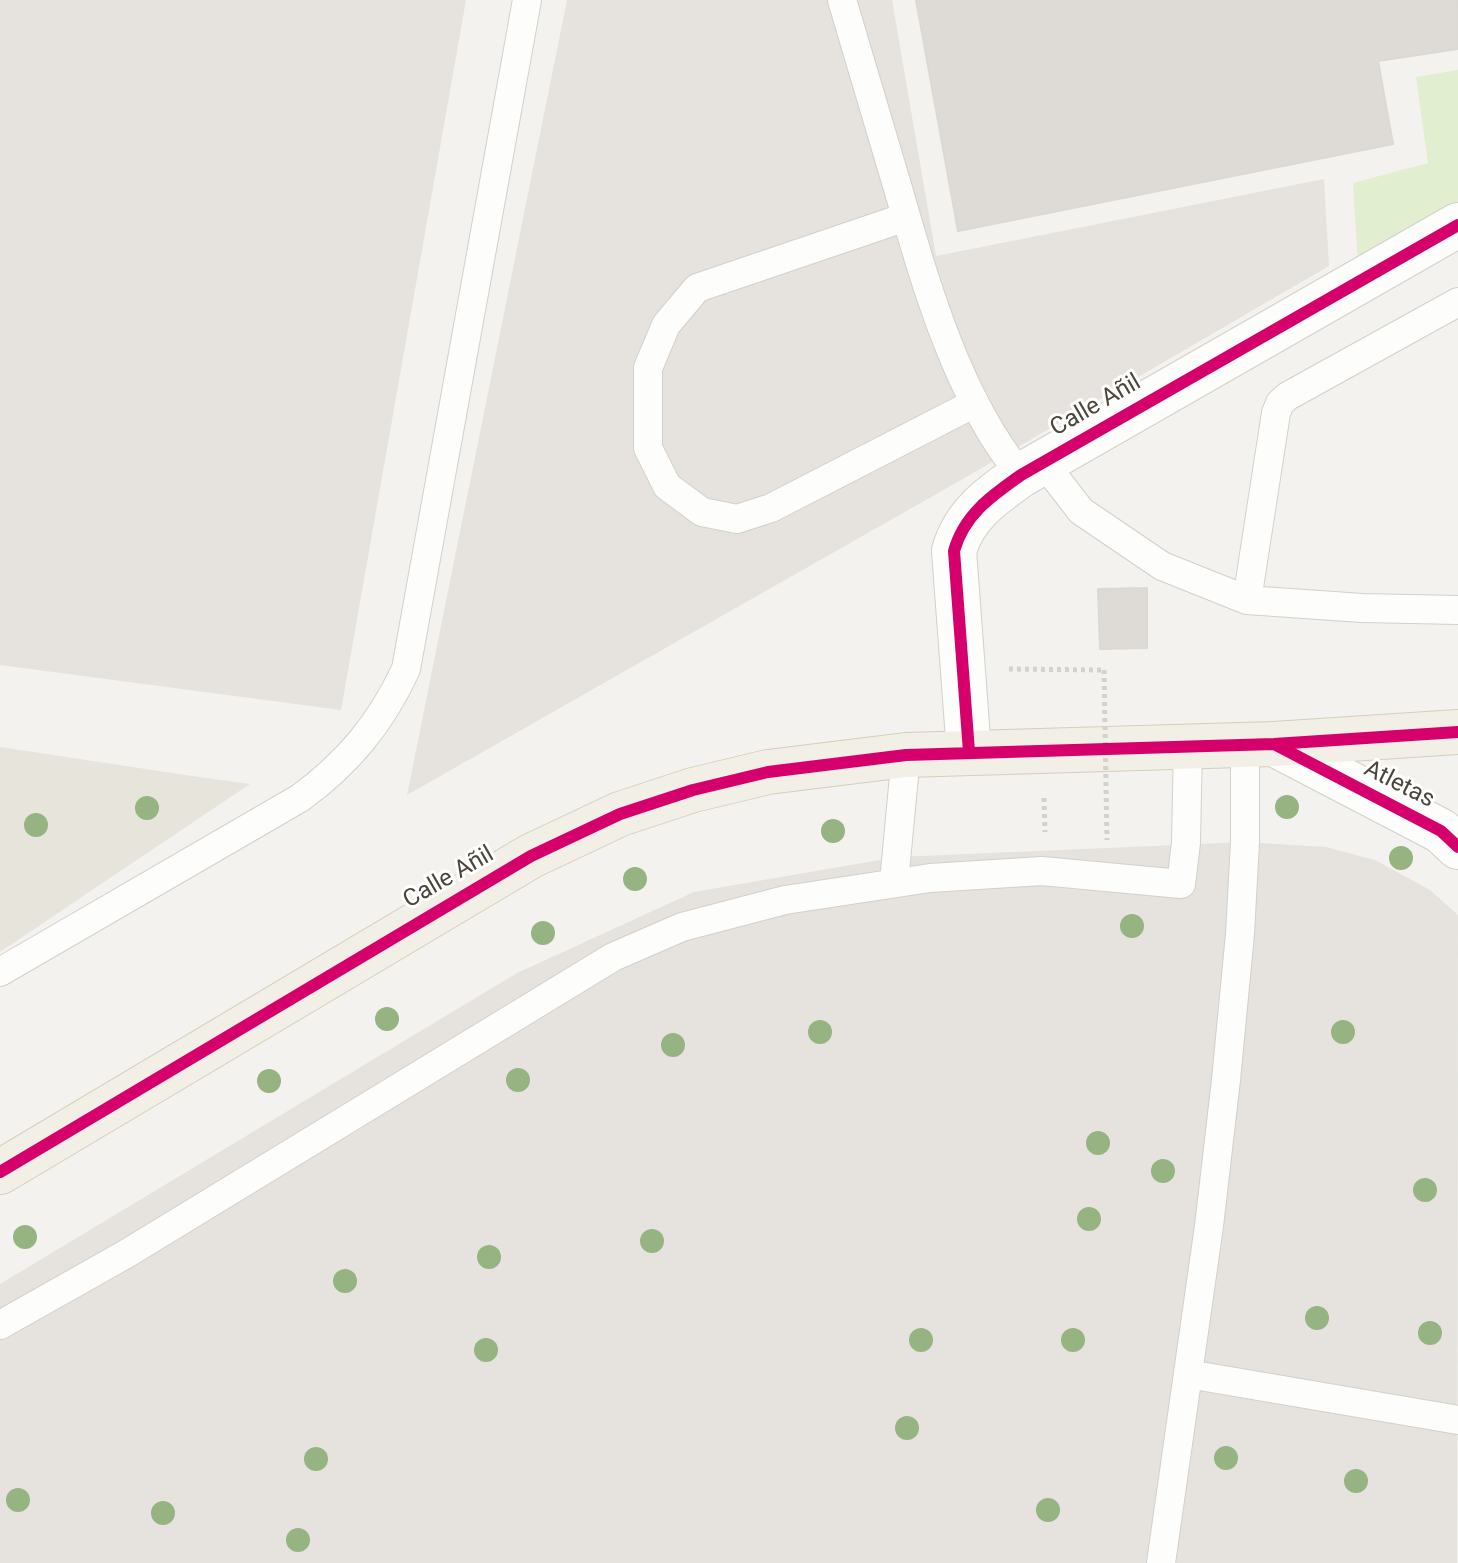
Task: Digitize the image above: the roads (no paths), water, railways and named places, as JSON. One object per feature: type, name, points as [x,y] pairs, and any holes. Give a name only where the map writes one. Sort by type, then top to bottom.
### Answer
[{"type":"main road","name":"Calle Añil","points":[[0,1172],[531,856],[620,814],[693,790],[768,772],[906,755],[1260,744],[1458,732]]},
{"type":"street","name":"Calle Añil","points":[[969,752],[954,551],[958,535],[967,520],[991,496],[1032,468],[1458,225]]},
{"type":"street","name":"Atletas","points":[[1260,744],[1441,831],[1458,847]]},
{"type":"lane","points":[[0,972],[300,798],[329,777],[354,752],[392,699],[406,669],[527,0]]},
{"type":"lane","points":[[842,0],[934,309],[975,403],[1001,451],[1032,468],[1081,511],[1162,566],[1247,600],[1362,608],[1458,610]]},
{"type":"lane","points":[[906,217],[697,288],[666,325],[648,368],[648,448],[667,486],[702,512],[737,519],[771,508],[975,403]]},
{"type":"lane","points":[[1247,600],[1280,403],[1458,302]]},
{"type":"lane","points":[[1161,1563],[1211,1212],[1240,934],[1245,842],[1260,744]]},
{"type":"lane","points":[[0,1325],[126,1254],[613,957],[682,927],[785,900],[894,882],[1042,871],[1181,884],[1186,843],[1188,745]]},
{"type":"lane","points":[[894,882],[906,755]]},
{"type":"lane","points":[[1188,1374],[1458,1420]]}]
